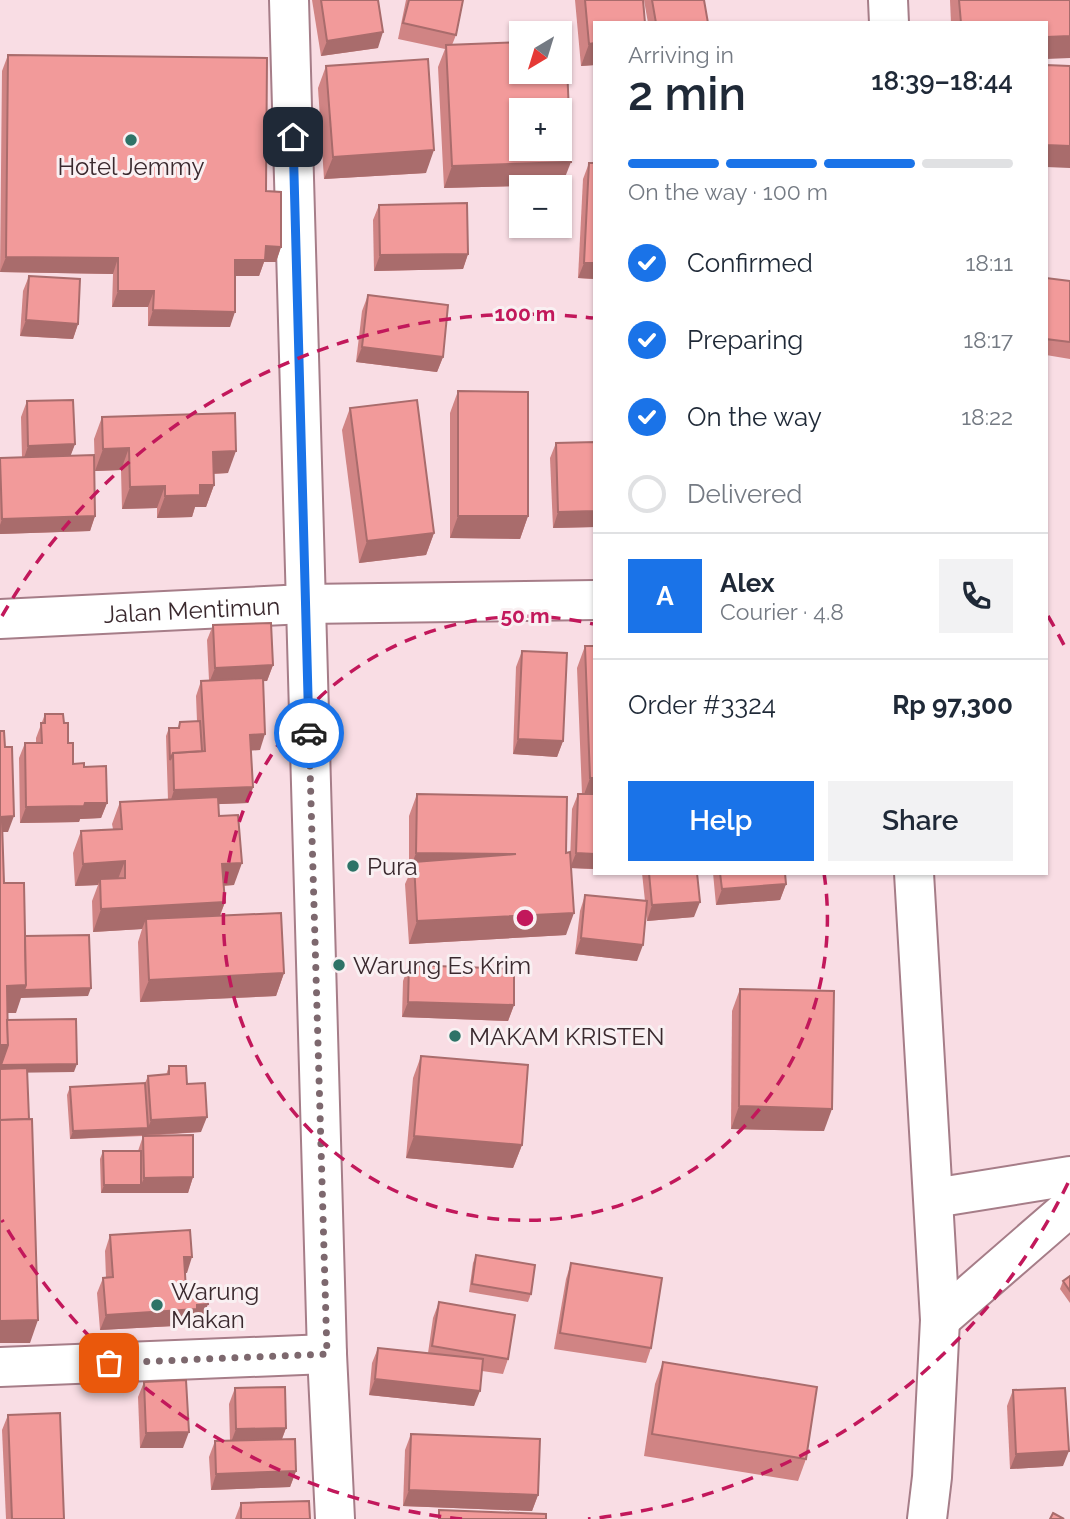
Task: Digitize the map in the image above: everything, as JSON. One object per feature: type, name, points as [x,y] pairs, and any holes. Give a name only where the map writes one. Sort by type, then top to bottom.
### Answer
[{"type":"street","points":[[289,0],[327,1354],[335,1519]]},
{"type":"street","points":[[888,0],[889,21]]},
{"type":"street","name":"Jalan Mentimun","points":[[0,619],[305,604],[593,600]]},
{"type":"street","points":[[914,875],[940,1320],[932,1477],[927,1519]]},
{"type":"street","points":[[934,1198],[1070,1176]]},
{"type":"street","points":[[940,1320],[1070,1207]]},
{"type":"street","points":[[0,1367],[327,1354]]},
{"type":"building","points":[[321,0],[378,0],[383,32],[327,41]]},
{"type":"building","points":[[409,0],[463,0],[456,35],[403,23]]},
{"type":"building","points":[[585,0],[643,0],[645,21],[593,21],[593,43],[589,44]]},
{"type":"building","points":[[652,0],[704,0],[708,21],[656,21]]},
{"type":"building","points":[[959,0],[1070,0],[1070,36],[1048,37],[1048,21],[961,21]]},
{"type":"building","points":[[509,43],[509,84],[568,84],[568,98],[509,98],[509,161],[571,162],[452,166],[446,45]]},
{"type":"building","name":"Hotel Jemmy","points":[[8,55],[267,58],[266,191],[281,192],[281,247],[266,246],[265,260],[235,260],[235,312],[153,310],[154,291],[118,291],[118,258],[6,257]]},
{"type":"building","points":[[428,59],[434,150],[333,157],[326,66]]},
{"type":"building","points":[[1048,65],[1070,66],[1070,146],[1048,145]]},
{"type":"building","points":[[589,163],[593,163],[593,263],[584,263]]},
{"type":"building","points":[[467,203],[468,254],[380,255],[379,205]]},
{"type":"building","points":[[29,276],[80,279],[78,324],[26,320]]},
{"type":"building","points":[[1048,278],[1070,281],[1070,342],[1048,339]]},
{"type":"building","points":[[368,295],[448,305],[443,357],[362,347]]},
{"type":"building","points":[[458,391],[528,392],[528,516],[458,516]]},
{"type":"building","points":[[73,400],[75,444],[28,446],[27,401]]},
{"type":"building","points":[[417,400],[434,533],[367,541],[350,408]]},
{"type":"building","points":[[235,413],[236,451],[213,452],[214,485],[200,485],[200,495],[165,496],[165,486],[130,487],[129,448],[103,449],[102,417]]},
{"type":"building","points":[[593,442],[593,511],[558,512],[556,443]]},
{"type":"building","points":[[94,455],[95,516],[2,519],[0,458]]},
{"type":"building","points":[[271,623],[273,665],[215,668],[213,625]]},
{"type":"building","points":[[585,646],[593,646],[593,778],[590,778]]},
{"type":"building","points":[[522,651],[567,653],[563,741],[518,739]]},
{"type":"building","points":[[263,678],[265,734],[250,735],[253,787],[174,790],[173,753],[205,751],[201,681]]},
{"type":"building","points":[[45,714],[63,714],[64,723],[68,723],[68,743],[73,743],[73,764],[84,763],[84,767],[106,766],[107,803],[26,807],[25,743],[42,743],[41,723],[45,723]]},
{"type":"building","points":[[200,721],[202,751],[173,753],[170,760],[169,728],[179,728],[180,722]]},
{"type":"building","points":[[0,731],[4,731],[5,747],[12,747],[14,816],[0,817]]},
{"type":"building","points":[[417,794],[567,797],[566,853],[570,852],[574,913],[417,921],[414,862],[516,854],[416,853]]},
{"type":"building","points":[[578,794],[593,794],[593,854],[576,853]]},
{"type":"building","points":[[218,797],[219,816],[238,815],[242,863],[222,864],[225,902],[101,909],[100,879],[125,878],[125,861],[83,864],[81,831],[122,829],[120,802]]},
{"type":"building","points":[[0,822],[4,883],[24,883],[26,985],[7,986],[8,1045],[0,1045]]},
{"type":"building","points":[[649,875],[697,875],[700,902],[652,905]]},
{"type":"building","points":[[720,875],[785,875],[786,884],[722,889]]},
{"type":"building","points":[[585,895],[647,901],[643,945],[581,938]]},
{"type":"building","points":[[281,913],[284,973],[149,980],[146,919]]},
{"type":"building","points":[[89,935],[91,988],[24,990],[25,936]]},
{"type":"building","points":[[409,965],[514,969],[514,1005],[408,1002]]},
{"type":"building","points":[[740,989],[834,991],[832,1109],[739,1106]]},
{"type":"building","points":[[76,1019],[77,1064],[1,1065],[8,1045],[7,1020]]},
{"type":"building","points":[[421,1056],[528,1065],[522,1145],[414,1136]]},
{"type":"building","points":[[169,1066],[186,1066],[187,1084],[205,1083],[207,1117],[151,1120],[148,1076],[169,1074]]},
{"type":"building","points":[[27,1068],[29,1119],[0,1120],[0,1069]]},
{"type":"building","points":[[145,1083],[148,1128],[73,1131],[70,1087]]},
{"type":"building","points":[[32,1119],[38,1320],[0,1321],[0,1120]]},
{"type":"building","points":[[193,1135],[193,1177],[144,1178],[143,1136]]},
{"type":"building","points":[[103,1151],[141,1151],[141,1185],[104,1185]]},
{"type":"building","points":[[190,1230],[192,1257],[184,1257],[186,1290],[207,1293],[208,1304],[197,1305],[197,1309],[106,1315],[103,1278],[113,1277],[110,1235]]},
{"type":"building","points":[[476,1255],[535,1265],[531,1294],[472,1284]]},
{"type":"building","points":[[571,1263],[662,1278],[651,1348],[560,1333]]},
{"type":"building","points":[[1070,1276],[1070,1291],[1063,1281]]},
{"type":"building","points":[[439,1302],[515,1315],[508,1359],[432,1346]]},
{"type":"building","points":[[378,1348],[483,1359],[480,1391],[375,1379]]},
{"type":"building","points":[[663,1362],[817,1387],[806,1459],[652,1434]]},
{"type":"building","points":[[186,1380],[189,1432],[146,1433],[144,1382]]},
{"type":"building","points":[[285,1387],[286,1428],[236,1429],[235,1388]]},
{"type":"building","points":[[1065,1388],[1069,1451],[1016,1454],[1013,1390]]},
{"type":"building","points":[[60,1413],[64,1519],[12,1519],[8,1415]]},
{"type":"building","points":[[411,1434],[540,1439],[538,1495],[409,1490]]},
{"type":"building","points":[[295,1439],[296,1471],[216,1474],[215,1441]]},
{"type":"building","points":[[309,1501],[310,1519],[241,1519],[241,1503]]},
{"type":"building","points":[[439,1510],[546,1514],[546,1519],[439,1519]]},
{"type":"building","points":[[1053,1513],[1064,1519],[1050,1519]]},
{"type":"way so far","points":[[109,1363],[327,1354],[309,733]]},
{"type":"place","name":"Hotel Jemmy","points":[[131,140]]},
{"type":"place","name":"Pura","points":[[353,866]]},
{"type":"place","name":"Warung Es Krim","points":[[339,965]]},
{"type":"place","name":"MAKAM KRISTEN","points":[[455,1036]]},
{"type":"place","name":"Warung Makan","points":[[157,1305]]},
{"type":"route","points":[[293,137],[309,733]]}]
